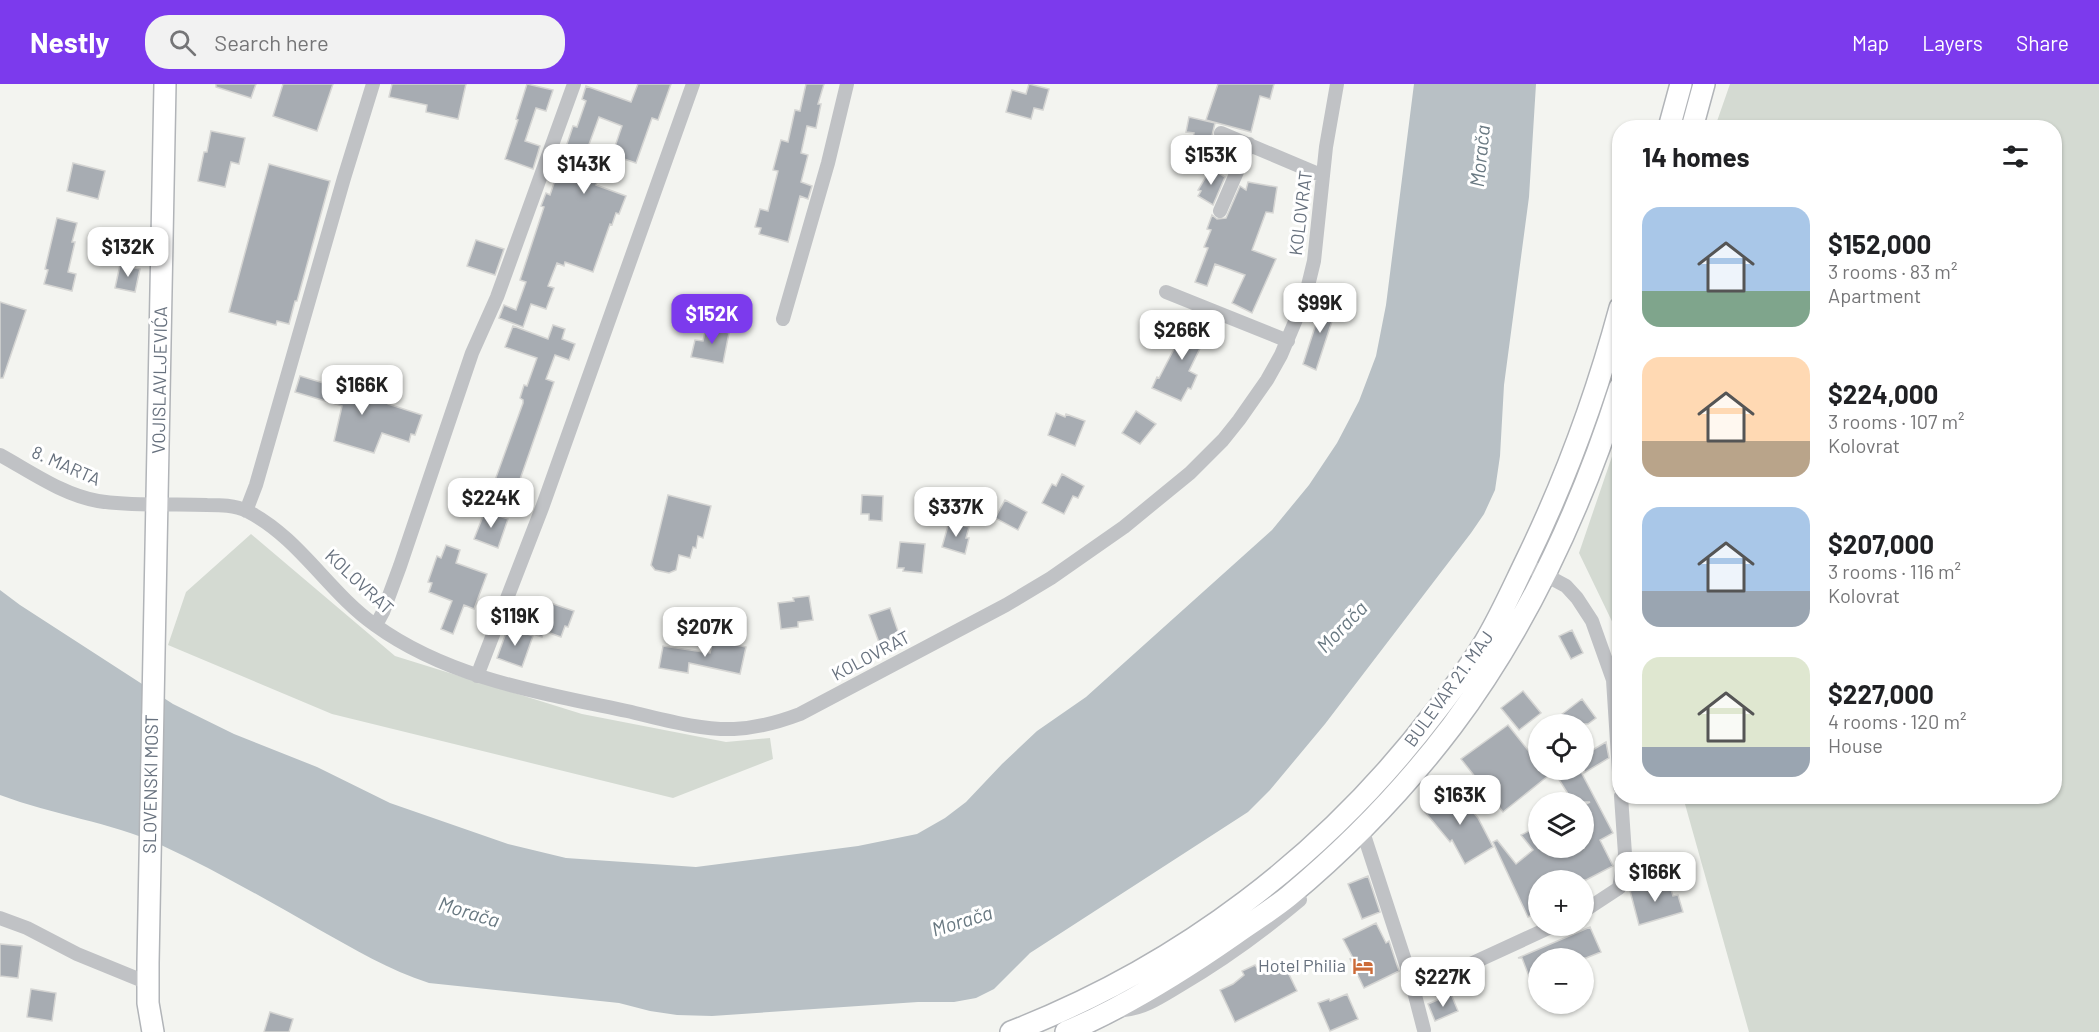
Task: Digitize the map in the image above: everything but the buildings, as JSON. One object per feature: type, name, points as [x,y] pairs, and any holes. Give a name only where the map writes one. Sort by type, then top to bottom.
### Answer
[{"type":"main road","name":"VOJISLAVLJEVIĆA","points":[[154,605],[165,84]]},
{"type":"main road","points":[[1672,120],[1681,84]]},
{"type":"main road","points":[[1694,120],[1704,84]]},
{"type":"main road","name":"BULEVAR 21. MAJ","points":[[1066,1032],[1090,1027],[1113,1009],[1155,987],[1270,910],[1363,835],[1453,725],[1493,665],[1528,605],[1534,569],[1550,514],[1578,444],[1612,336]]},
{"type":"main road","name":"BULEVAR 21. MAJ","points":[[1011,1032],[1101,992],[1179,949],[1251,899],[1311,849],[1376,784],[1452,690],[1576,503],[1612,408]]},
{"type":"main road","name":"SLOVENSKI MOST","points":[[148,983],[154,605]]},
{"type":"main road","points":[[140,1032],[148,983]]},
{"type":"main road","points":[[148,983],[153,1032]]},
{"type":"street","points":[[246,511],[256,484],[346,171],[374,84]]},
{"type":"street","points":[[376,626],[400,566],[472,353],[497,297],[574,84]]},
{"type":"street","points":[[477,676],[542,508],[693,84]]},
{"type":"street","points":[[783,319],[828,163],[847,84]]},
{"type":"street","name":"KOLOVRAT","points":[[157,504],[224,506],[246,511],[274,528],[297,547],[354,607],[376,626],[413,649],[477,676],[692,726],[716,729],[756,727],[800,714],[1006,605],[1059,573],[1124,527],[1190,473],[1222,440],[1261,390],[1288,341],[1305,298],[1312,270],[1337,84]]},
{"type":"street","points":[[1221,133],[1323,176]]},
{"type":"street","points":[[1220,211],[1249,144]]},
{"type":"street","points":[[1166,292],[1288,341]]},
{"type":"street","name":"8. MARTA","points":[[0,455],[81,497],[113,503],[157,504]]},
{"type":"street","points":[[1534,569],[1566,586],[1577,598],[1592,621],[1612,676]]},
{"type":"street","points":[[1594,904],[1619,888],[1625,854],[1622,804]]},
{"type":"street","points":[[1363,835],[1414,990],[1424,1030]]},
{"type":"street","points":[[0,918],[27,928],[77,954],[148,983]]},
{"type":"street","points":[[1414,990],[1530,936]]},
{"type":"shaded area","points":[[1730,84],[2099,84],[2099,1032],[1749,1032],[1685,804],[2062,804],[2062,120],[1717,120]]},
{"type":"shaded area","points":[[1612,456],[1612,621],[1579,553]]},
{"type":"shaded area","points":[[251,534],[395,656],[582,714],[726,742],[770,738],[773,759],[673,798],[332,714],[168,645],[186,592]]},
{"type":"water","name":"Morača","points":[[1414,84],[1536,84],[1529,197],[1504,385],[1500,456],[1495,490],[1484,514],[1325,724],[1270,790],[1248,812],[1030,953],[994,989],[976,998],[954,1002],[918,1002],[712,1016],[677,1015],[619,1003],[429,983],[372,959],[241,886],[161,845],[122,830],[0,795],[0,590],[173,704],[234,734],[317,767],[390,803],[508,844],[566,858],[696,867],[858,846],[917,834],[945,818],[966,802],[1037,731],[1086,697],[1272,530],[1309,485],[1337,443],[1359,401],[1376,356],[1386,305]]},
{"type":"place","name":"Hotel Philia","points":[[1363,966]]}]
